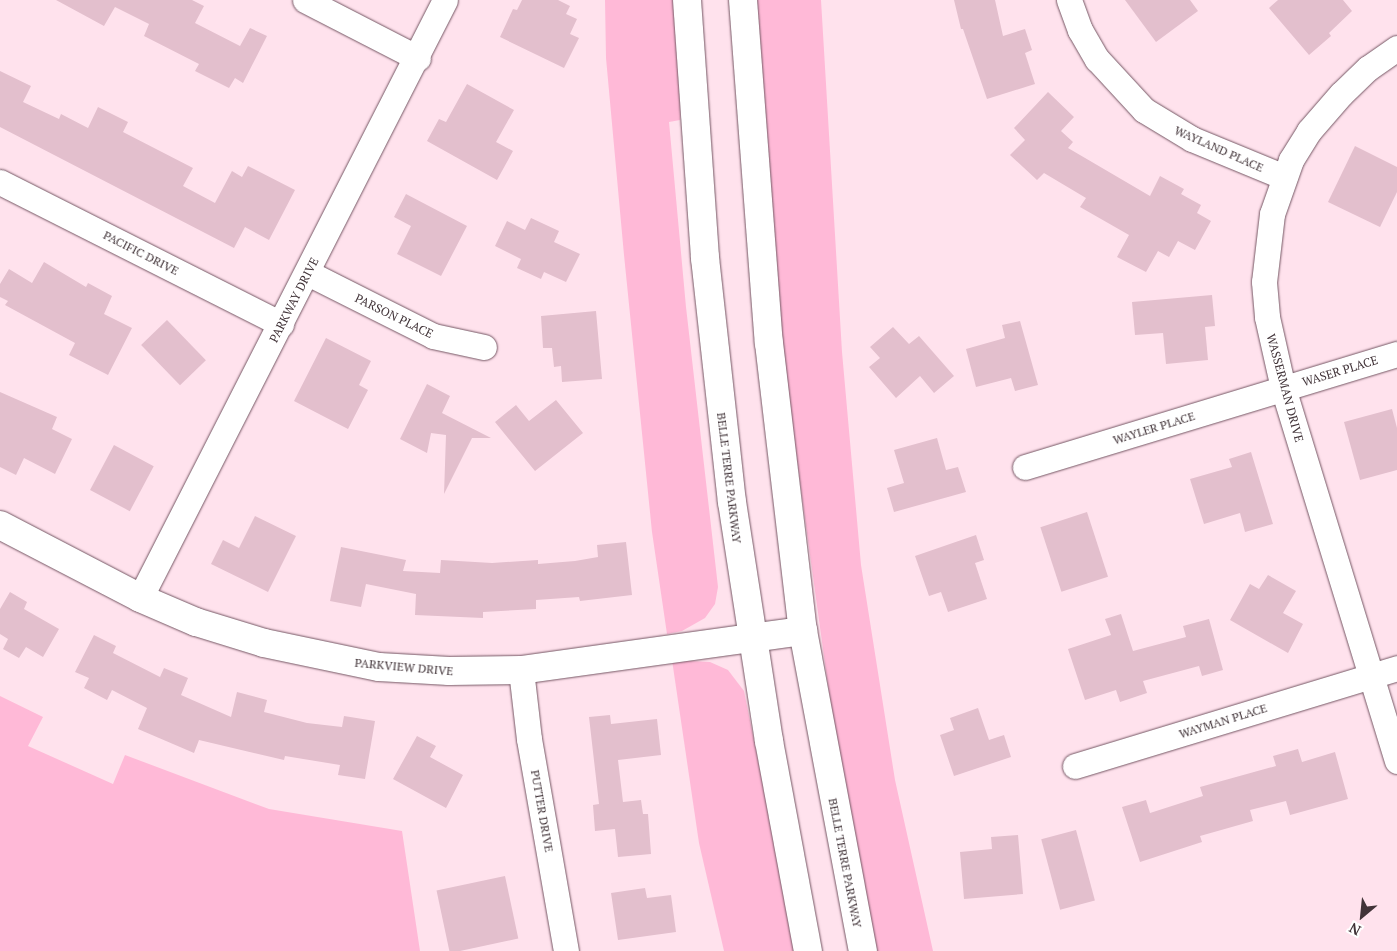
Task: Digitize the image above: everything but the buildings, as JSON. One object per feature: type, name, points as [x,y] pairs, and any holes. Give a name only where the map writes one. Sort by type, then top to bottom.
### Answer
[{"type":"main road","name":"BELLE TERRE PARKWAY","points":[[687,0],[715,357],[751,638],[808,951]]},
{"type":"main road","name":"BELLE TERRE PARKWAY","points":[[743,0],[769,343],[804,631],[863,951]]},
{"type":"main road","name":"PARKVIEW DRIVE","points":[[0,525],[140,598],[228,632],[328,658],[403,669],[521,670],[804,631]]},
{"type":"street","points":[[305,0],[418,58]]},
{"type":"street","name":"PARKWAY DRIVE","points":[[140,598],[418,58],[445,0]]},
{"type":"street","name":"WAYLAND PLACE","points":[[1069,0],[1080,30],[1097,59],[1144,110],[1192,138],[1284,177]]},
{"type":"street","name":"WASSERMAN DRIVE","points":[[1397,48],[1368,68],[1329,107],[1300,145],[1284,177],[1270,227],[1264,282],[1266,317],[1283,388],[1397,761]]},
{"type":"street","name":"PACIFIC DRIVE","points":[[0,182],[282,324]]},
{"type":"street","name":"PARSON PLACE","points":[[308,273],[433,336],[484,347]]},
{"type":"street","name":"WASER PLACE","points":[[1283,388],[1397,354]]},
{"type":"street","name":"WAYLER PLACE","points":[[1025,467],[1283,388]]},
{"type":"street","name":"WAYMAN PLACE","points":[[1074,766],[1397,668]]},
{"type":"street","name":"PUTTER DRIVE","points":[[521,670],[529,739],[566,951]]},
{"type":"shaded area","points":[[605,0],[675,0],[681,104],[680,120],[669,122],[686,307],[718,587],[715,604],[705,618],[682,631],[667,634],[652,532],[624,255],[606,58]]},
{"type":"shaded area","points":[[756,0],[821,0],[842,352],[861,565],[895,780],[933,951],[877,951],[832,714],[785,374]]},
{"type":"shaded area","points":[[672,660],[710,662],[728,670],[744,691],[797,951],[724,951],[699,843]]},
{"type":"shaded area","points":[[0,696],[43,717],[28,746],[113,784],[125,755],[269,809],[402,831],[420,951],[0,951]]}]
